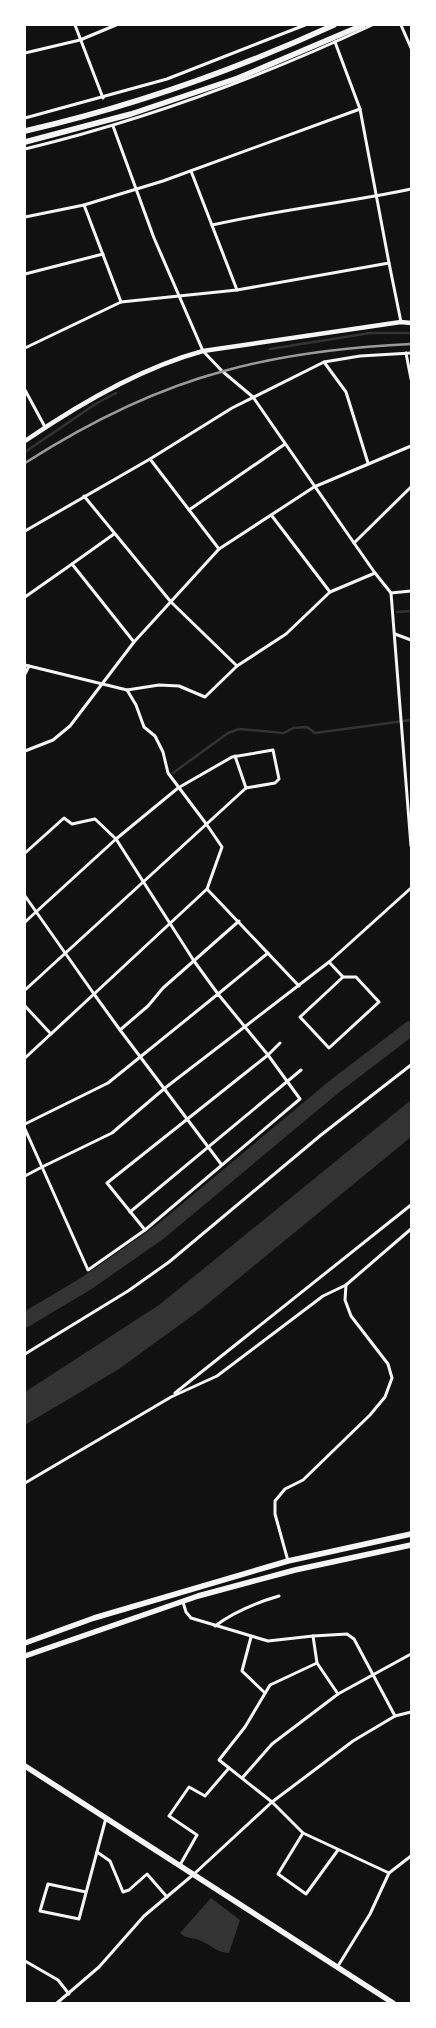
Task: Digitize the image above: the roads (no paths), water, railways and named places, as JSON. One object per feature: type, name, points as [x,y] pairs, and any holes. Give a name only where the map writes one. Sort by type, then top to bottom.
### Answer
[{"type":"main road","points":[[25,131],[98,112],[238,66],[334,25]]},
{"type":"main road","points":[[25,142],[123,116],[238,78],[363,25]]},
{"type":"main road","points":[[25,1643],[94,1618],[288,1561],[411,1534]]},
{"type":"main road","points":[[25,1656],[183,1601],[295,1570],[411,1546]]},
{"type":"main road","points":[[25,1766],[393,2003]]},
{"type":"street","points":[[74,25],[102,98]]},
{"type":"street","points":[[25,53],[80,40],[116,25]]},
{"type":"street","points":[[25,118],[167,79],[304,25]]},
{"type":"street","points":[[25,149],[113,126],[246,79],[372,25]]},
{"type":"street","points":[[401,25],[411,48]]},
{"type":"street","points":[[335,42],[360,109],[401,322]]},
{"type":"street","points":[[25,217],[84,205],[136,189],[191,171],[360,109]]},
{"type":"street","points":[[113,126],[178,295],[203,351],[222,371],[253,397],[314,487],[391,593],[411,846]]},
{"type":"street","points":[[191,171],[237,290]]},
{"type":"street","points":[[212,225],[281,210],[411,189]]},
{"type":"street","points":[[84,205],[121,302]]},
{"type":"street","points":[[25,274],[103,254]]},
{"type":"street","points":[[25,348],[121,302],[237,290],[389,263]]},
{"type":"street","points":[[25,441],[98,396],[159,366],[203,351],[401,322],[411,323]]},
{"type":"street","points":[[406,353],[411,379]]},
{"type":"street","points":[[25,531],[150,459],[232,408],[324,362],[360,356],[411,353]]},
{"type":"street","points":[[324,362],[346,392],[368,463]]},
{"type":"street","points":[[25,390],[45,427]]},
{"type":"street","points":[[189,510],[285,444]]},
{"type":"street","points":[[25,751],[53,740],[61,734],[134,642],[219,549],[314,487],[411,446]]},
{"type":"street","points":[[150,459],[219,549]]},
{"type":"street","points":[[354,543],[411,487]]},
{"type":"street","points":[[84,496],[171,602],[237,666]]},
{"type":"street","points":[[272,516],[330,592]]},
{"type":"street","points":[[25,598],[114,534]]},
{"type":"street","points":[[72,564],[134,642]]},
{"type":"street","points":[[25,674],[27,666],[127,690],[159,685],[179,686],[204,697],[237,666],[286,634],[330,592],[376,573]]},
{"type":"street","points":[[391,593],[411,591]]},
{"type":"street","points":[[395,634],[411,640]]},
{"type":"street","points":[[25,1058],[172,924],[207,889],[222,847],[168,774],[163,752],[155,736],[144,727],[136,705],[127,690]]},
{"type":"street","points":[[25,922],[116,838],[178,788],[235,756],[273,750],[279,779],[275,783],[246,788],[25,990]]},
{"type":"street","points":[[235,756],[246,788]]},
{"type":"street","points":[[25,853],[64,818],[72,824],[96,819],[116,838],[194,961],[300,1098],[145,1230],[88,1270],[25,1129]]},
{"type":"street","points":[[25,1176],[112,1132],[165,1088],[329,962],[411,888]]},
{"type":"street","points":[[207,889],[299,986]]},
{"type":"street","points":[[25,896],[120,1030],[221,1164]]},
{"type":"street","points":[[120,1030],[239,921]]},
{"type":"street","points":[[25,1124],[108,1083],[268,953]]},
{"type":"street","points":[[329,962],[343,977],[356,977],[379,1002],[329,1048],[300,1017],[343,977]]},
{"type":"street","points":[[25,1006],[51,1034]]},
{"type":"street","points":[[145,1230],[107,1183],[188,1120],[268,1055],[280,1043]]},
{"type":"street","points":[[25,1354],[128,1291],[169,1262],[321,1136],[411,1065]]},
{"type":"street","points":[[130,1212],[301,1070]]},
{"type":"street","points":[[25,1483],[171,1396],[243,1341],[411,1205]]},
{"type":"street","points":[[171,1396],[217,1376],[323,1296],[346,1285],[411,1230]]},
{"type":"street","points":[[288,1561],[275,1514],[275,1500],[285,1490],[303,1480],[370,1415],[384,1398],[392,1378],[388,1364],[351,1316],[345,1300],[346,1285]]},
{"type":"street","points":[[215,1626],[238,1611],[255,1603],[279,1596]]},
{"type":"street","points":[[183,1601],[186,1612],[191,1618],[268,1641],[347,1634],[354,1639],[395,1716]]},
{"type":"street","points":[[313,1636],[317,1663],[338,1694]]},
{"type":"street","points":[[251,1637],[242,1671],[264,1693]]},
{"type":"street","points":[[243,1777],[272,1744],[338,1694],[411,1654]]},
{"type":"street","points":[[317,1663],[270,1685],[245,1727],[219,1760],[243,1777],[304,1833],[389,1873]]},
{"type":"street","points":[[57,2003],[106,1960],[144,1916],[194,1874],[272,1802],[353,1741],[395,1716],[411,1712]]},
{"type":"street","points":[[180,1865],[197,1835],[169,1816],[188,1787],[205,1796],[229,1768]]},
{"type":"street","points":[[86,1892],[48,1884],[40,1911],[79,1919],[106,1818]]},
{"type":"street","points":[[304,1833],[278,1874],[306,1894],[338,1850]]},
{"type":"street","points":[[97,1852],[110,1861],[123,1892],[129,1890],[147,1874],[167,1897]]},
{"type":"street","points":[[338,1966],[370,1914],[389,1873],[411,1856]]},
{"type":"street","points":[[25,1961],[58,1980],[69,1994]]},
{"type":"waterway","points":[[270,349],[370,333],[411,333]]},
{"type":"waterway","points":[[25,452],[97,403],[116,393]]},
{"type":"waterway","points":[[397,612],[411,611]]},
{"type":"waterway","points":[[173,773],[228,733],[239,729],[284,733],[293,728],[307,727],[315,733],[411,720]]},
{"type":"waterway","points":[[25,1320],[87,1283],[160,1232],[335,1086],[411,1028]]},
{"type":"railway","points":[[25,463],[96,422],[146,398],[198,379],[247,365],[293,356],[340,349],[411,344]]}]
